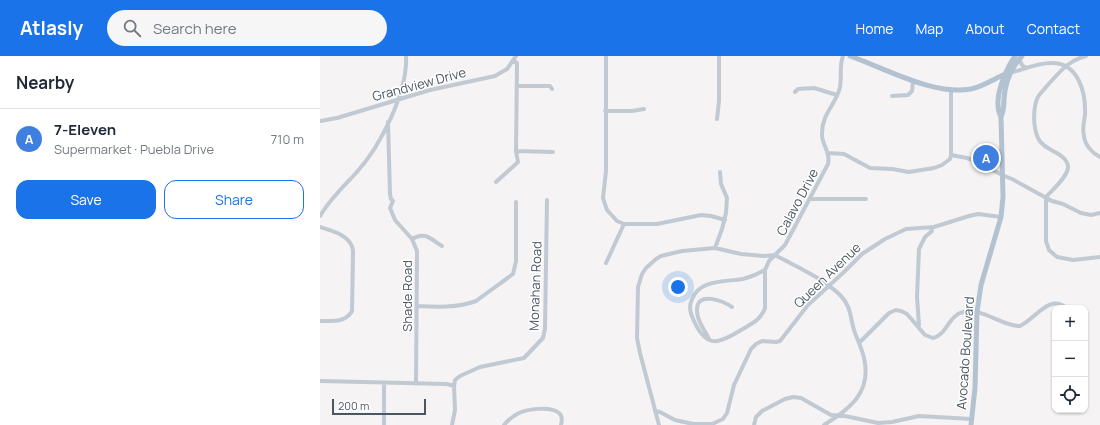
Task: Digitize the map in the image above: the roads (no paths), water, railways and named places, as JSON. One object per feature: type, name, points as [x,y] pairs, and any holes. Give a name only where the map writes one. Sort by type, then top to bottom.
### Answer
[{"type":"main road","points":[[850,56],[913,81],[951,89],[972,88],[1007,73]]},
{"type":"main road","name":"Avocado Boulevard","points":[[971,425],[975,386],[977,312],[981,285],[1001,217],[1001,117],[998,112],[1001,86],[1007,73],[1019,57]]},
{"type":"main road","name":"Avocado Boulevard","points":[[1001,117],[1004,113],[1007,73]]},
{"type":"main road","points":[[994,79],[1001,86]]},
{"type":"street","points":[[320,216],[336,193],[356,173],[382,136],[398,99],[406,67],[406,56]]},
{"type":"street","points":[[606,56],[606,172],[603,201],[612,216],[617,221],[624,224],[657,224],[701,215],[725,220]]},
{"type":"street","points":[[717,119],[719,101],[719,56]]},
{"type":"street","name":"Calavo Drive","points":[[765,270],[774,254],[789,240],[828,164],[828,153],[822,139],[822,130],[827,112],[837,94],[840,84],[840,65],[843,56]]},
{"type":"street","points":[[1086,56],[1080,57],[1066,66],[1038,97],[1035,104],[1034,115],[1036,130],[1041,143],[1064,159],[1068,165],[1066,176],[1046,197],[1046,241],[1049,250],[1057,257],[1073,260],[1100,257]]},
{"type":"street","points":[[1019,57],[1022,65],[1026,68]]},
{"type":"street","points":[[496,182],[518,162],[516,151],[517,63],[515,58]]},
{"type":"street","name":"Grandview Drive","points":[[320,121],[337,118],[430,90],[495,76],[505,71],[515,58]]},
{"type":"street","points":[[1007,73],[1052,63],[1066,66],[1075,72],[1081,85],[1085,108],[1083,130],[1084,140],[1092,151],[1100,157]]},
{"type":"street","points":[[892,96],[908,95],[912,91],[913,81]]},
{"type":"street","points":[[517,86],[550,86],[552,89]]},
{"type":"street","points":[[795,92],[798,88],[808,88],[837,94]]},
{"type":"street","points":[[828,153],[844,154],[870,168],[892,169],[909,172],[934,168],[942,165],[950,159],[951,155],[951,89]]},
{"type":"street","points":[[605,111],[632,111],[644,109]]},
{"type":"street","name":"Shade Road","points":[[388,122],[390,194],[393,201],[390,208],[396,220],[412,239],[417,251],[416,384]]},
{"type":"street","points":[[516,151],[553,152]]},
{"type":"street","points":[[951,155],[972,159],[1002,175],[1012,178],[1046,197],[1086,215],[1100,213]]},
{"type":"street","points":[[715,248],[725,220],[727,198],[721,184],[720,172]]},
{"type":"street","points":[[810,199],[866,199]]},
{"type":"street","name":"Monahan Road","points":[[454,386],[456,380],[460,376],[480,367],[524,358],[543,338],[545,329],[547,200]]},
{"type":"street","points":[[417,306],[453,307],[471,303],[513,274],[516,261],[516,202]]},
{"type":"street","name":"Queen Avenue","points":[[655,411],[675,420],[693,424],[712,424],[723,419],[727,413],[734,385],[752,347],[762,341],[780,341],[808,305],[862,254],[885,239],[906,229],[931,227],[978,214],[1001,217]]},
{"type":"street","points":[[606,263],[624,224]]},
{"type":"street","points":[[320,227],[347,239],[352,245],[353,251],[352,311],[342,320],[320,321]]},
{"type":"street","points":[[919,326],[917,297],[920,249],[926,237],[932,231],[931,227]]},
{"type":"street","points":[[412,239],[417,236],[429,237],[442,246]]},
{"type":"street","points":[[659,425],[637,338],[638,295],[640,281],[646,268],[661,256],[682,251],[715,248],[756,256],[774,254],[829,286],[844,299],[850,309],[853,327],[864,358],[864,387],[855,402],[839,416],[824,425]]},
{"type":"street","points":[[765,270],[765,308],[756,321],[727,339],[718,341],[709,340],[699,331],[691,314],[690,307],[693,297],[700,288],[708,284],[749,277],[765,270]]},
{"type":"street","points":[[709,340],[699,320],[697,312],[699,304],[703,300],[709,298],[724,302],[732,307]]},
{"type":"street","points":[[859,343],[889,313],[899,310],[906,312],[927,336],[935,338],[940,335],[956,315],[964,312],[977,312],[1006,324],[1020,326],[1051,304],[1059,303],[1062,305]]},
{"type":"street","points":[[320,381],[447,384],[454,386],[456,410],[452,425]]},
{"type":"street","points":[[384,383],[384,425]]},
{"type":"street","points":[[754,425],[756,417],[762,411],[790,397],[801,398],[831,415],[887,423],[919,416],[971,419]]},
{"type":"street","points":[[504,425],[509,419],[519,412],[537,409],[553,410],[558,412],[562,418],[561,425]]},
{"type":"place","name":"7-Eleven","points":[[986,158]]}]
